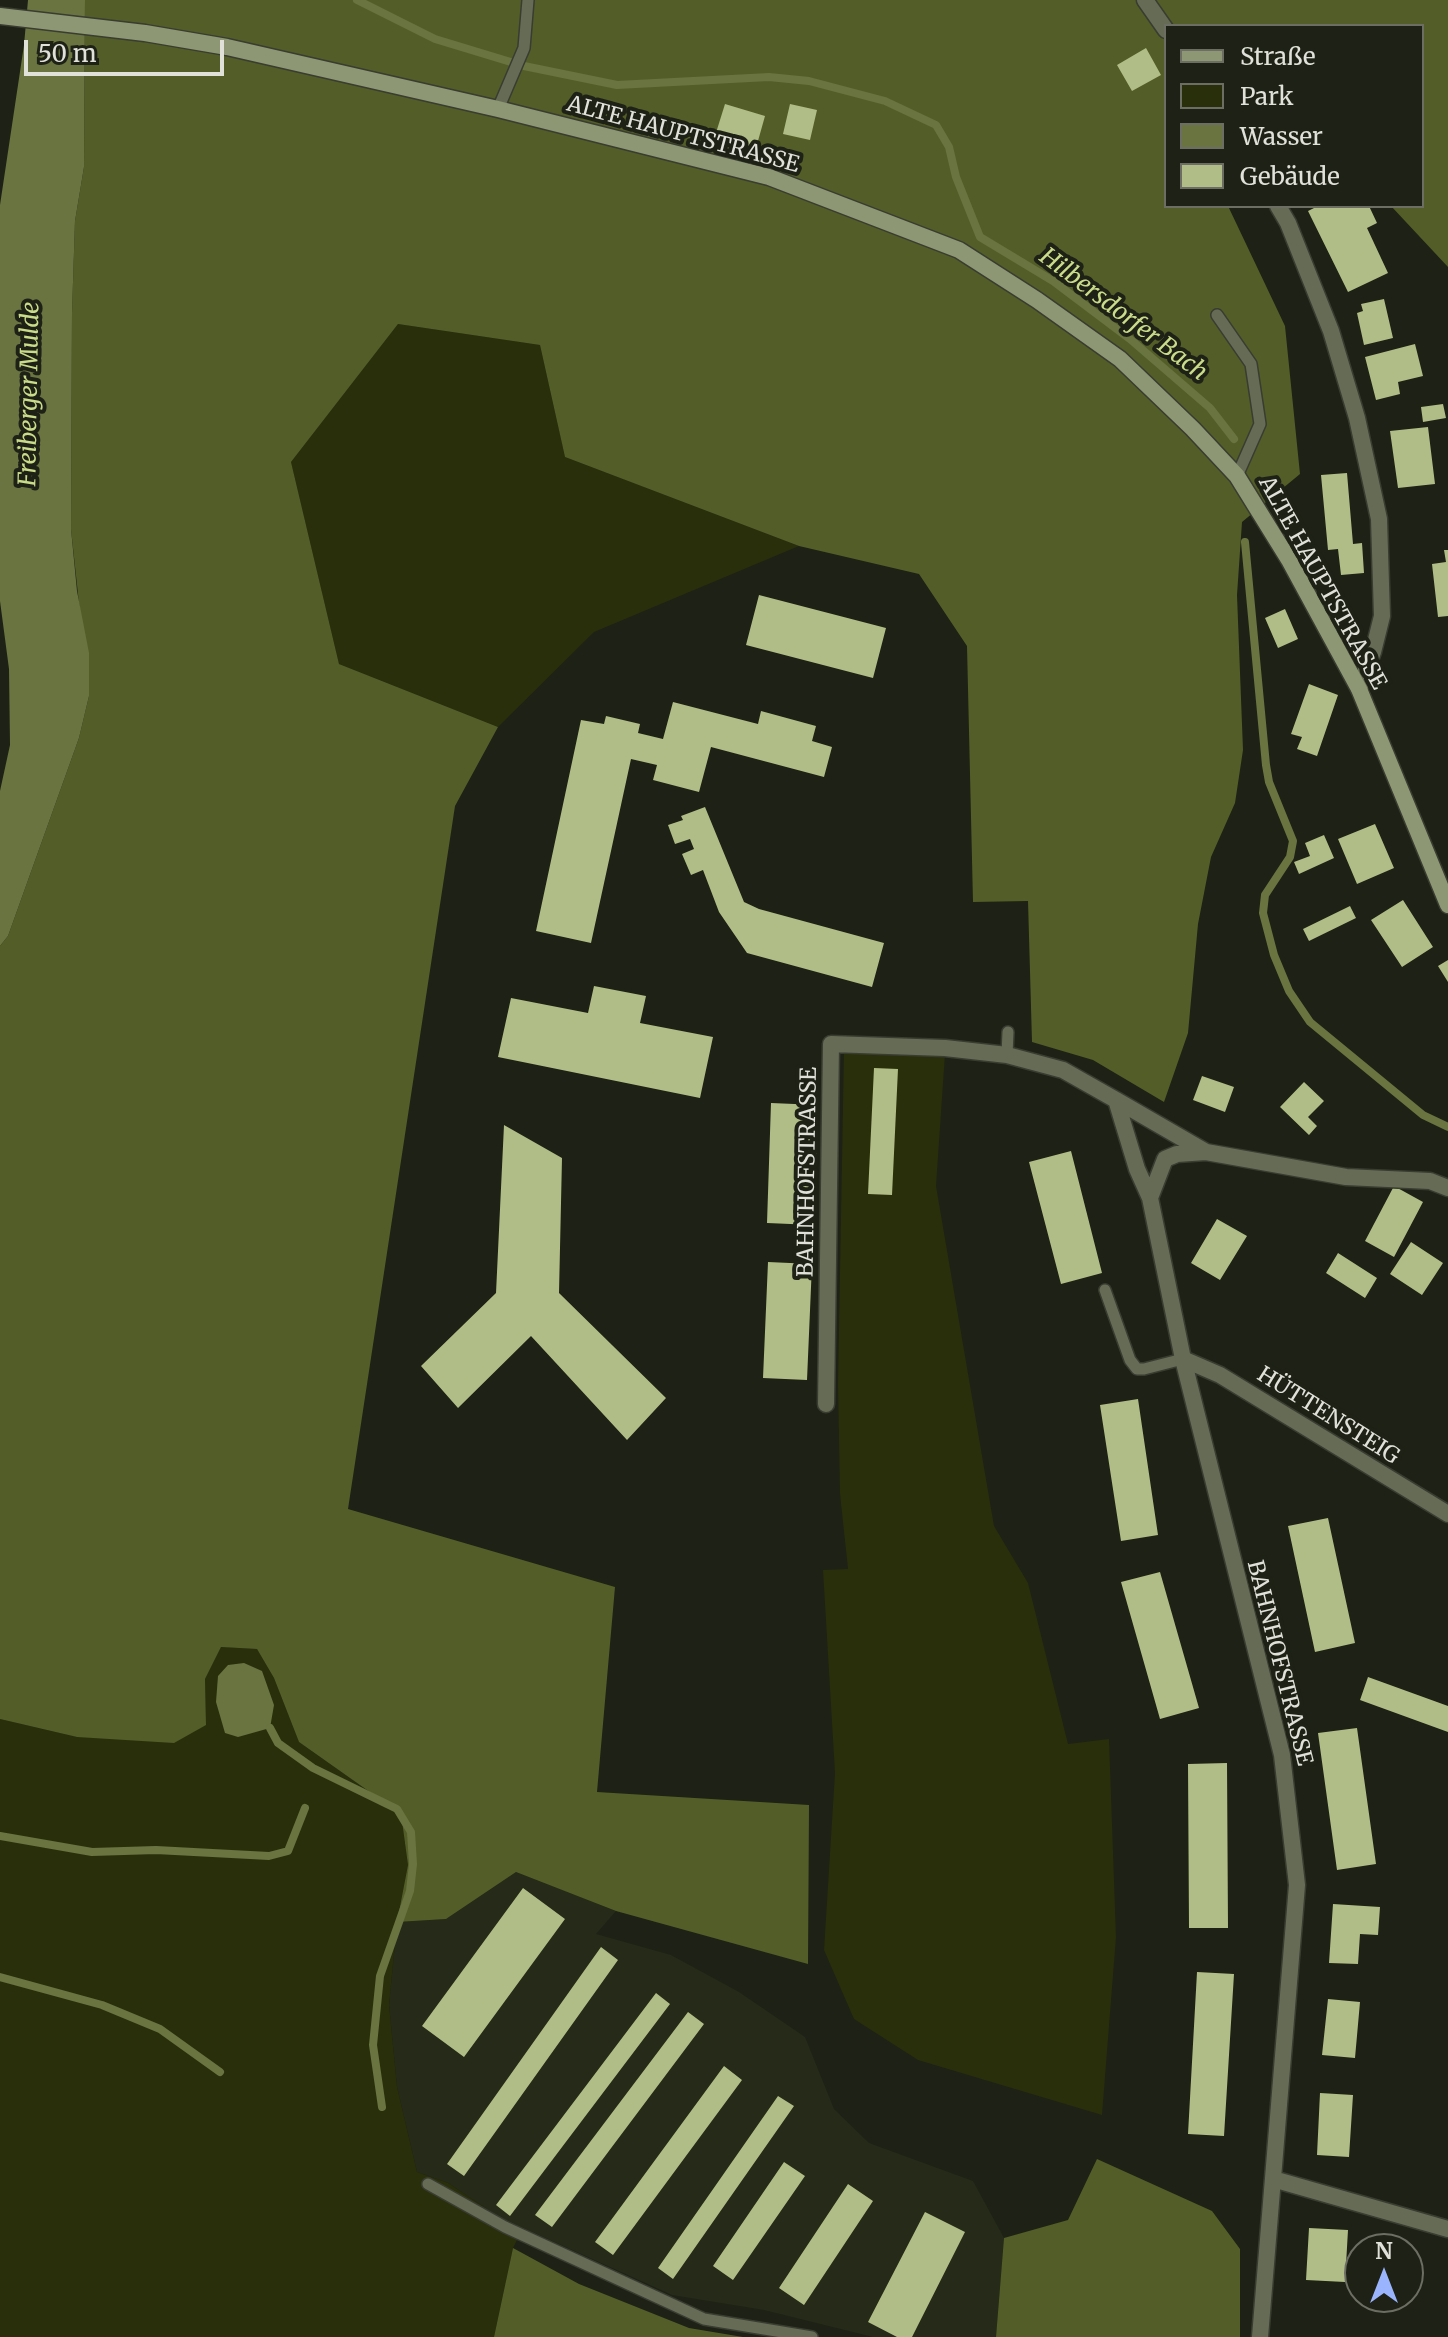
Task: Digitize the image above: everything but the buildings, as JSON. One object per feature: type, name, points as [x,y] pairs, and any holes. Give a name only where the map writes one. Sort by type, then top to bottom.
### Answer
[{"type":"main road","name":"ALTE HAUPTSTRASSE","points":[[0,16],[145,33],[227,47],[498,109],[769,177],[959,250],[1120,359],[1237,476],[1289,560],[1331,646],[1359,689],[1448,905]]},
{"type":"street","points":[[1145,0],[1164,27]]},
{"type":"street","points":[[1279,208],[1331,331],[1357,418],[1379,519],[1382,616],[1359,689]]},
{"type":"street","name":"BAHNHOFSTRASSE","points":[[826,1404],[831,1044],[945,1048],[1007,1055],[1063,1070],[1206,1152]]},
{"type":"street","name":"BAHNHOFSTRASSE","points":[[1116,1100],[1137,1169],[1150,1198],[1183,1359],[1282,1755],[1297,1885],[1260,2337]]},
{"type":"street","name":"BAHNHOFSTRASSE","points":[[1150,1198],[1165,1159],[1177,1154],[1206,1152],[1346,1177],[1430,1181],[1448,1188]]},
{"type":"street","name":"HÜTTENSTEIG","points":[[1183,1359],[1220,1375],[1448,1514]]},
{"type":"street","points":[[1273,2179],[1448,2229]]},
{"type":"lane","points":[[498,109],[524,48],[528,0]]},
{"type":"lane","points":[[1217,315],[1251,364],[1260,424],[1237,476]]},
{"type":"lane","points":[[1007,1055],[1008,1032]]},
{"type":"lane","points":[[1105,1290],[1130,1360],[1137,1369],[1183,1359]]},
{"type":"lane","points":[[428,2184],[518,2233],[704,2319],[812,2337]]},
{"type":"shaded area","points":[[85,0],[1448,0],[1448,267],[1393,208],[1424,208],[1424,24],[1164,24],[1164,208],[1229,208],[1285,326],[1300,474],[1242,522],[1237,595],[1243,750],[1235,803],[1211,857],[1198,924],[1188,1033],[1164,1102],[1093,1060],[1032,1042],[1028,901],[973,902],[967,646],[919,574],[799,546],[565,457],[540,345],[398,324],[291,462],[339,664],[498,727],[455,806],[348,1509],[615,1587],[597,1792],[809,1805],[808,1964],[616,1911],[516,1872],[446,1919],[397,1922],[408,1865],[401,1814],[299,1742],[274,1678],[257,1649],[221,1647],[205,1679],[206,1725],[174,1743],[77,1737],[0,1719],[0,946],[8,936],[79,738],[89,696],[71,529],[75,221],[84,167]]},
{"type":"shaded area","points":[[516,1872],[616,1911],[596,1934],[671,1955],[739,1992],[805,2037],[834,2109],[869,2143],[973,2181],[1004,2238],[996,2337],[873,2337],[764,2310],[672,2295],[497,2216],[448,2183],[417,2172],[397,2087],[389,2005],[397,1922],[446,1919]]},
{"type":"shaded area","points":[[1097,2159],[1212,2211],[1240,2249],[1240,2337],[996,2337],[1004,2238],[1068,2220]]},
{"type":"shaded area","points":[[513,2248],[579,2284],[689,2328],[743,2337],[494,2337]]},
{"type":"green space","points":[[398,324],[540,345],[565,457],[799,546],[594,632],[498,727],[339,664],[291,462]]},
{"type":"green space","points":[[844,1049],[945,1054],[936,1186],[994,1526],[1028,1583],[1068,1744],[1109,1739],[1116,1937],[1102,2115],[918,2060],[854,2019],[824,1950],[835,1773],[823,1570],[848,1569],[840,1494],[838,1384]]},
{"type":"green space","points":[[221,1647],[257,1649],[274,1678],[299,1742],[401,1814],[408,1865],[397,1922],[389,2005],[397,2087],[417,2172],[448,2183],[497,2216],[523,2228],[513,2248],[494,2337],[0,2337],[0,1719],[77,1737],[206,1725],[205,1679]]},
{"type":"water","name":"Freiberger Mulde","points":[[28,0],[85,0],[84,167],[75,221],[72,313],[71,529],[77,591],[89,653],[89,696],[79,738],[8,936],[0,946],[0,791],[10,745],[9,669],[0,601],[0,205]]},
{"type":"water","points":[[244,1663],[262,1671],[274,1705],[270,1728],[238,1737],[225,1733],[216,1702],[218,1676],[228,1665]]},
{"type":"waterway","name":"Hilbersdorfer Bach","points":[[357,0],[435,39],[524,66],[617,85],[769,77],[809,81],[885,101],[936,125],[949,147],[956,177],[980,237],[1053,281],[1130,339],[1210,408],[1234,439]]},
{"type":"waterway","name":"Hilbersdorfer Bach","points":[[1245,542],[1266,765],[1269,782],[1293,841],[1290,857],[1265,895],[1263,913],[1274,955],[1289,991],[1310,1022],[1423,1115],[1448,1127]]},
{"type":"waterway","points":[[270,1728],[278,1743],[313,1768],[397,1809],[411,1832],[413,1864],[410,1891],[380,1976],[373,2045],[382,2107]]},
{"type":"waterway","points":[[0,1836],[92,1852],[156,1850],[269,1856],[288,1851],[305,1808]]},
{"type":"waterway","points":[[0,1977],[102,2005],[160,2029],[220,2072]]}]
